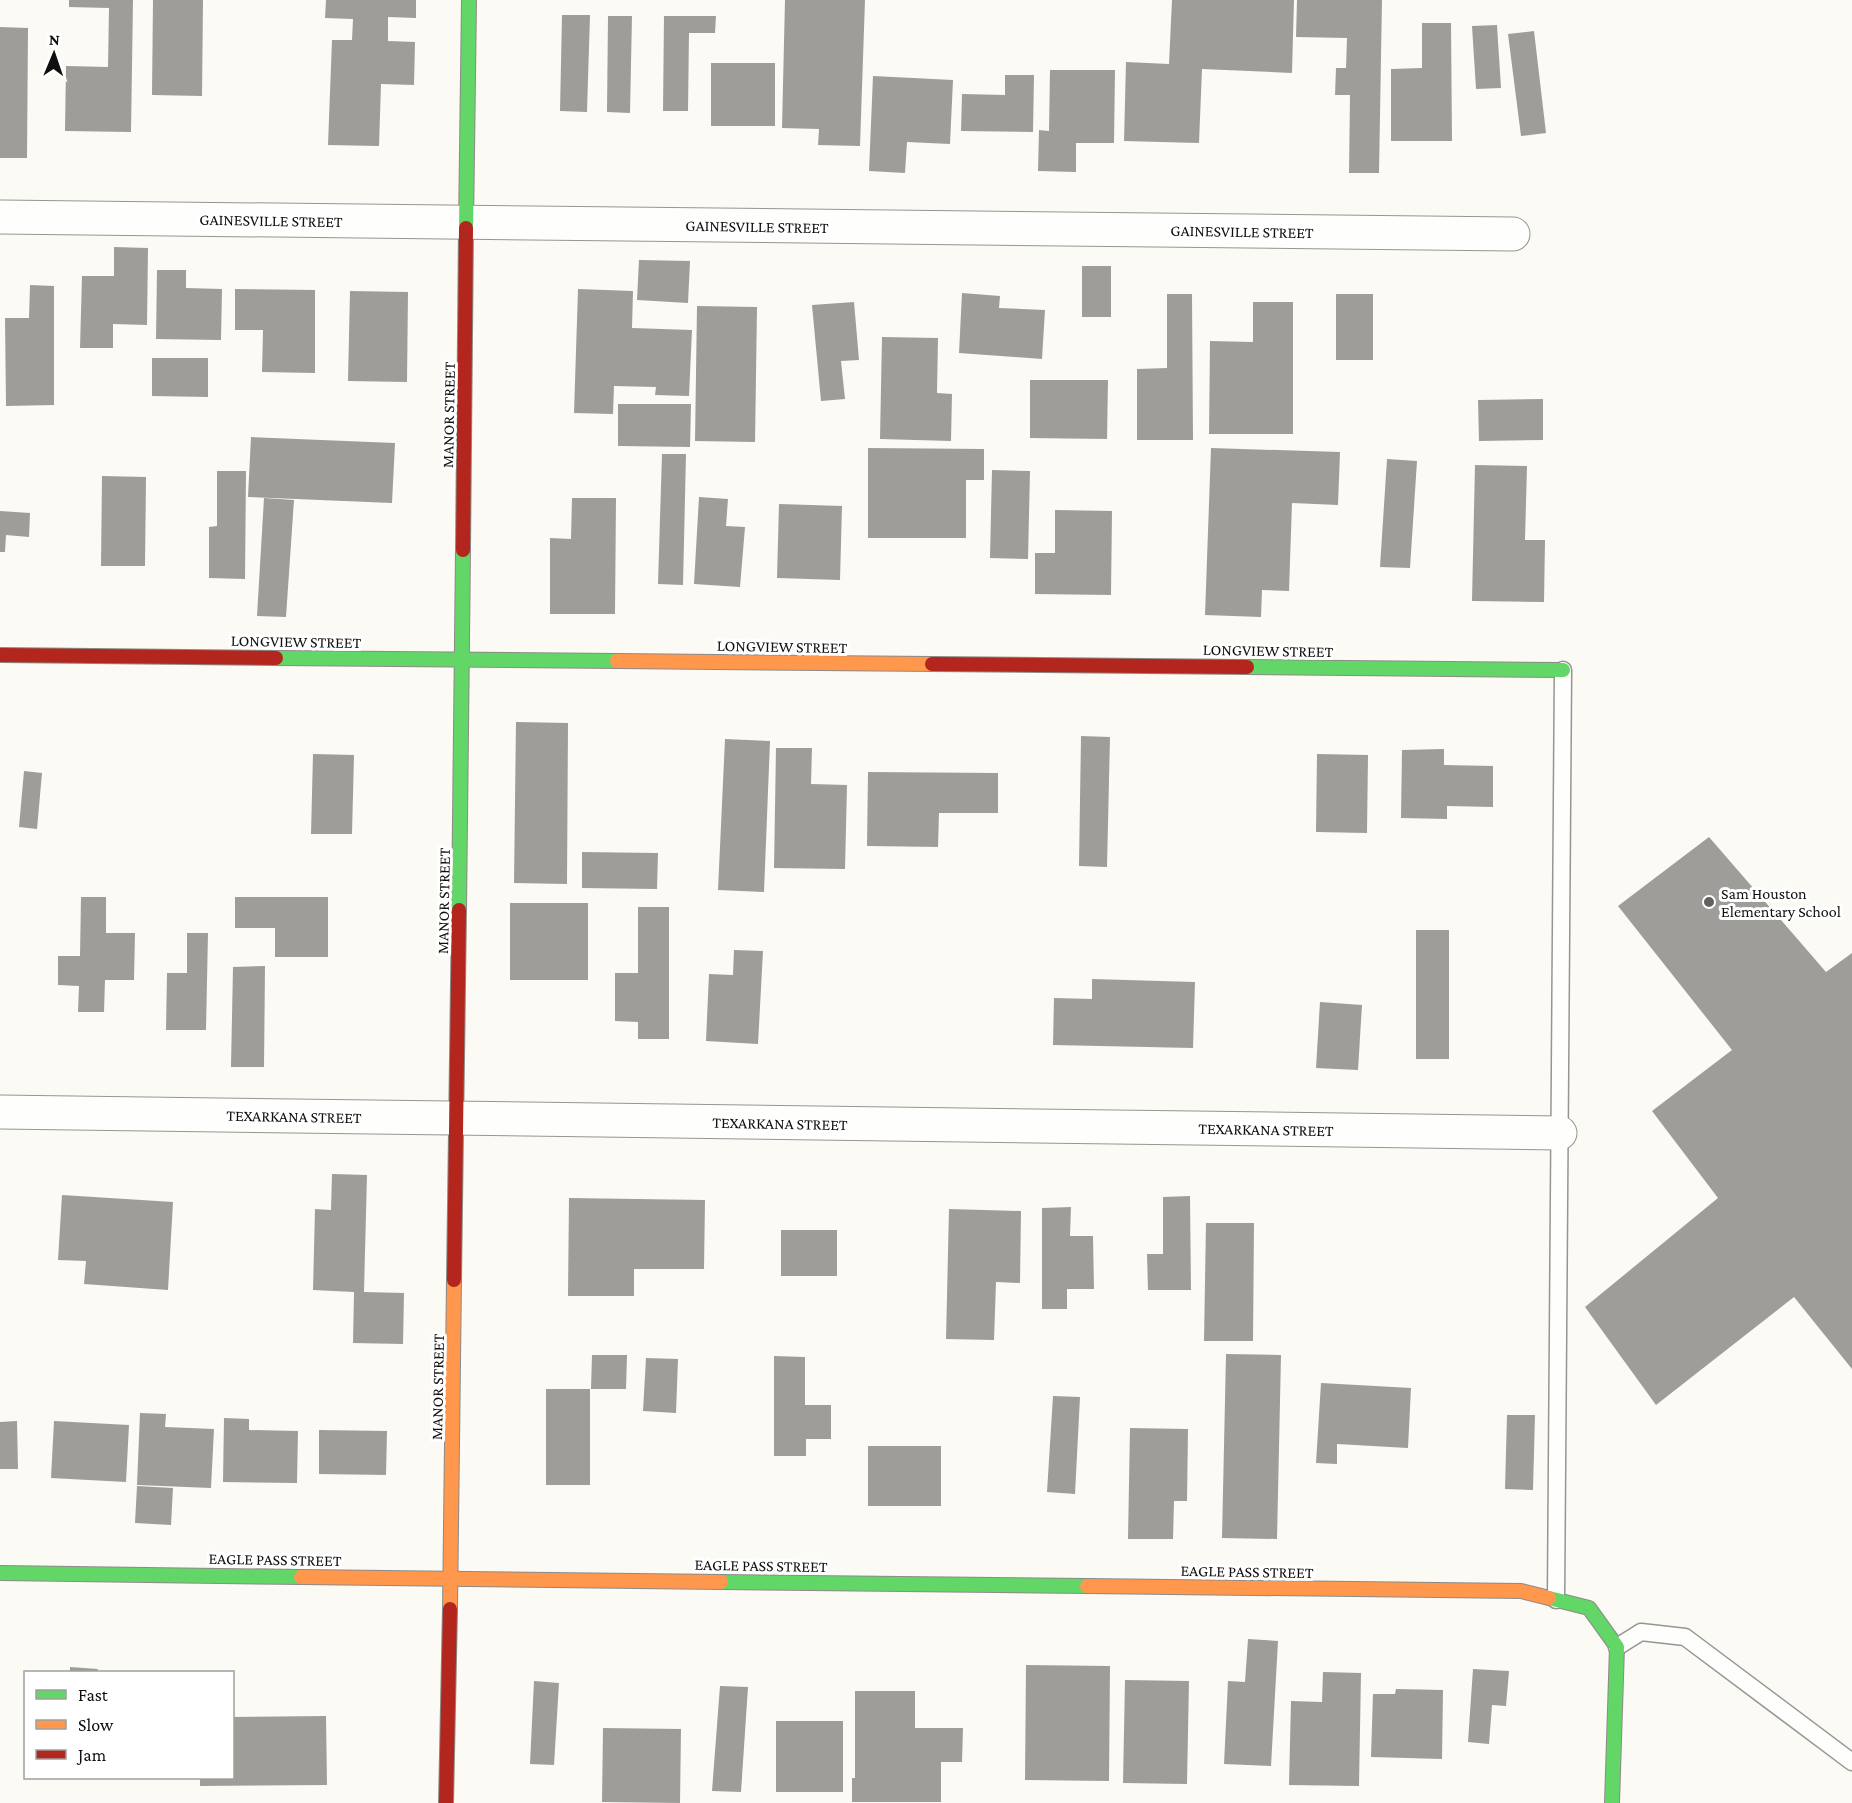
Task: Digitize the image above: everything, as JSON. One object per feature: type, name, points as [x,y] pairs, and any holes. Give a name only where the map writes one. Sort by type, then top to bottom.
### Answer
[{"type":"street","name":"MANOR STREET","points":[[446,1803],[451,1578],[470,0]]},
{"type":"street","name":"GAINESVILLE STREET","points":[[0,217],[1513,234]]},
{"type":"street","name":"LONGVIEW STREET","points":[[0,655],[1563,670]]},
{"type":"street","name":"TEXARKANA STREET","points":[[0,1112],[1560,1133]]},
{"type":"street","name":"EAGLE PASS STREET","points":[[0,1573],[1521,1591],[1589,1608],[1617,1647]]},
{"type":"street","points":[[1612,1803],[1617,1647]]},
{"type":"lane","points":[[1556,1600],[1563,670]]},
{"type":"lane","points":[[1617,1647],[1641,1632],[1685,1638],[1852,1762]]},
{"type":"building","points":[[69,0],[133,0],[131,132],[65,131],[66,66],[108,67],[109,8],[69,7]]},
{"type":"building","points":[[153,0],[203,0],[202,96],[152,95]]},
{"type":"building","points":[[326,0],[416,0],[416,18],[388,17],[388,41],[415,42],[414,85],[381,84],[379,146],[328,145],[332,40],[352,40],[353,19],[325,18]]},
{"type":"building","points":[[785,0],[865,0],[860,146],[818,145],[819,129],[782,128]]},
{"type":"building","points":[[1172,0],[1294,0],[1292,73],[1202,69],[1199,143],[1124,141],[1126,62],[1169,64]]},
{"type":"building","points":[[1297,0],[1382,0],[1379,173],[1349,173],[1350,95],[1335,95],[1336,68],[1346,68],[1347,38],[1296,37]]},
{"type":"building","points":[[562,15],[590,15],[587,112],[560,111]]},
{"type":"building","points":[[608,16],[632,16],[630,113],[607,112]]},
{"type":"building","points":[[664,16],[716,16],[715,33],[689,33],[688,111],[663,111]]},
{"type":"building","points":[[1422,23],[1451,23],[1452,141],[1391,141],[1391,69],[1422,68]]},
{"type":"building","points":[[1497,25],[1501,88],[1476,89],[1472,26]]},
{"type":"building","points":[[0,27],[28,28],[27,158],[0,158]]},
{"type":"building","points":[[1534,31],[1546,133],[1521,136],[1508,34]]},
{"type":"building","points":[[711,63],[775,63],[775,126],[711,126]]},
{"type":"building","points":[[1050,70],[1115,70],[1114,143],[1076,143],[1076,172],[1038,171],[1039,130],[1049,131]]},
{"type":"building","points":[[1005,75],[1034,75],[1033,132],[961,131],[962,94],[1005,95]]},
{"type":"building","points":[[873,76],[953,80],[950,144],[907,142],[905,173],[869,171]]},
{"type":"building","points":[[114,247],[148,248],[147,325],[113,324],[113,348],[80,348],[82,276],[114,276]]},
{"type":"building","points":[[639,260],[690,261],[688,303],[637,300]]},
{"type":"building","points":[[1082,266],[1111,266],[1111,317],[1082,317]]},
{"type":"building","points":[[157,270],[186,270],[186,288],[222,289],[221,340],[156,339]]},
{"type":"building","points":[[30,285],[54,286],[54,405],[6,406],[5,318],[29,318]]},
{"type":"building","points":[[235,289],[315,290],[315,373],[262,372],[263,330],[235,330]]},
{"type":"building","points":[[578,289],[633,291],[632,328],[692,330],[689,396],[655,395],[656,387],[614,386],[613,414],[574,413]]},
{"type":"building","points":[[350,291],[408,292],[407,382],[348,381]]},
{"type":"building","points":[[962,293],[1000,296],[999,308],[1045,310],[1042,359],[959,353]]},
{"type":"building","points":[[1167,294],[1192,294],[1193,440],[1137,440],[1137,369],[1167,368]]},
{"type":"building","points":[[1336,294],[1373,294],[1373,360],[1336,360]]},
{"type":"building","points":[[854,302],[859,360],[841,361],[845,399],[821,401],[812,305]]},
{"type":"building","points":[[1253,302],[1293,302],[1293,434],[1209,434],[1210,341],[1253,342]]},
{"type":"building","points":[[697,306],[757,307],[755,442],[695,441]]},
{"type":"building","points":[[882,337],[938,338],[937,393],[952,394],[951,441],[880,439]]},
{"type":"building","points":[[152,358],[208,358],[208,397],[152,396]]},
{"type":"building","points":[[1030,380],[1108,380],[1107,439],[1030,438]]},
{"type":"building","points":[[1543,399],[1543,440],[1479,441],[1478,400]]},
{"type":"building","points":[[618,404],[691,404],[690,447],[618,446]]},
{"type":"building","points":[[251,437],[395,443],[392,503],[248,497]]},
{"type":"building","points":[[868,448],[984,449],[984,480],[966,480],[966,538],[868,538]]},
{"type":"building","points":[[1211,448],[1340,452],[1338,505],[1292,503],[1289,591],[1262,590],[1261,617],[1205,615]]},
{"type":"building","points":[[662,454],[686,454],[683,585],[658,584]]},
{"type":"building","points":[[1387,459],[1417,461],[1410,568],[1380,567]]},
{"type":"building","points":[[1475,465],[1527,466],[1525,540],[1545,540],[1544,602],[1472,601]]},
{"type":"building","points":[[992,470],[1030,471],[1028,559],[990,558]]},
{"type":"building","points":[[217,471],[246,471],[245,579],[209,578],[209,527],[217,526]]},
{"type":"building","points":[[102,476],[146,477],[145,566],[101,566]]},
{"type":"building","points":[[699,497],[728,499],[726,526],[745,527],[740,587],[694,584]]},
{"type":"building","points":[[264,498],[294,500],[286,617],[257,616]]},
{"type":"building","points":[[572,498],[616,498],[615,614],[550,614],[550,538],[571,539]]},
{"type":"building","points":[[779,504],[842,506],[840,580],[777,578]]},
{"type":"building","points":[[1055,510],[1112,511],[1111,595],[1035,594],[1035,553],[1055,553]]},
{"type":"building","points":[[0,511],[30,513],[29,537],[6,535],[5,552],[0,552]]},
{"type":"building","points":[[516,722],[568,723],[567,884],[514,883]]},
{"type":"building","points":[[1081,736],[1110,737],[1107,867],[1079,866]]},
{"type":"building","points":[[725,739],[770,741],[764,892],[718,890]]},
{"type":"building","points":[[776,748],[812,748],[811,784],[847,785],[845,869],[774,868]]},
{"type":"building","points":[[1444,749],[1444,765],[1493,766],[1493,807],[1447,806],[1447,819],[1401,818],[1402,750]]},
{"type":"building","points":[[313,754],[354,755],[352,834],[311,834]]},
{"type":"building","points":[[1317,754],[1368,755],[1367,833],[1316,832]]},
{"type":"building","points":[[24,771],[42,773],[37,829],[19,827]]},
{"type":"building","points":[[868,772],[998,773],[998,813],[939,813],[938,847],[867,846]]},
{"type":"building","points":[[1709,837],[1826,972],[1852,953],[1852,1369],[1794,1297],[1656,1405],[1585,1307],[1718,1198],[1652,1111],[1732,1050],[1618,906]]},
{"type":"building","points":[[582,852],[658,853],[657,889],[582,888]]},
{"type":"building","points":[[81,897],[106,897],[106,933],[135,933],[134,980],[105,980],[104,1012],[78,1012],[79,986],[58,985],[58,956],[80,956]]},
{"type":"building","points":[[235,897],[328,897],[328,957],[275,957],[275,928],[235,928]]},
{"type":"building","points":[[510,903],[588,903],[588,980],[510,980]]},
{"type":"building","points":[[638,907],[669,907],[669,1039],[638,1039],[638,1022],[615,1021],[615,973],[638,973]]},
{"type":"building","points":[[1416,930],[1449,930],[1449,1059],[1416,1059]]},
{"type":"building","points":[[187,933],[208,933],[206,1030],[166,1030],[167,973],[187,973]]},
{"type":"building","points":[[734,950],[763,951],[758,1044],[706,1041],[709,974],[733,975]]},
{"type":"building","points":[[265,966],[264,1067],[231,1067],[233,967]]},
{"type":"building","points":[[1092,979],[1195,982],[1193,1048],[1053,1045],[1054,998],[1092,999]]},
{"type":"building","points":[[1320,1002],[1362,1005],[1358,1070],[1316,1068]]},
{"type":"building","points":[[332,1174],[367,1175],[364,1292],[404,1293],[403,1344],[353,1343],[354,1292],[313,1290],[315,1209],[331,1210]]},
{"type":"building","points":[[62,1195],[173,1202],[168,1290],[84,1284],[86,1261],[58,1260]]},
{"type":"building","points":[[1190,1196],[1191,1290],[1148,1290],[1147,1254],[1163,1254],[1163,1197]]},
{"type":"building","points":[[569,1198],[705,1200],[704,1269],[634,1269],[634,1296],[568,1296]]},
{"type":"building","points":[[1071,1207],[1070,1236],[1093,1236],[1094,1289],[1067,1289],[1067,1309],[1042,1309],[1042,1208]]},
{"type":"building","points":[[949,1209],[1021,1211],[1020,1283],[996,1282],[994,1340],[946,1339]]},
{"type":"building","points":[[1206,1223],[1254,1223],[1253,1341],[1204,1341]]},
{"type":"building","points":[[781,1230],[837,1230],[837,1276],[781,1276]]},
{"type":"building","points":[[1226,1354],[1281,1355],[1277,1539],[1222,1538]]},
{"type":"building","points":[[592,1355],[627,1355],[626,1389],[591,1389]]},
{"type":"building","points":[[774,1356],[805,1357],[805,1405],[831,1405],[831,1439],[806,1439],[806,1456],[774,1456]]},
{"type":"building","points":[[646,1358],[678,1359],[676,1413],[643,1411]]},
{"type":"building","points":[[1321,1383],[1411,1388],[1408,1448],[1337,1444],[1337,1464],[1316,1463]]},
{"type":"building","points":[[546,1389],[590,1389],[590,1485],[546,1485]]},
{"type":"building","points":[[1053,1396],[1080,1397],[1075,1494],[1047,1492]]},
{"type":"building","points":[[140,1413],[166,1414],[165,1427],[214,1429],[211,1488],[137,1485]]},
{"type":"building","points":[[1507,1415],[1535,1415],[1533,1490],[1505,1489]]},
{"type":"building","points":[[224,1418],[249,1419],[249,1430],[298,1431],[297,1483],[223,1482]]},
{"type":"building","points":[[17,1421],[18,1469],[0,1469],[0,1422]]},
{"type":"building","points":[[54,1421],[129,1425],[126,1482],[51,1478]]},
{"type":"building","points":[[1130,1428],[1188,1429],[1187,1501],[1174,1501],[1173,1539],[1128,1539]]},
{"type":"building","points":[[319,1430],[387,1431],[386,1475],[319,1474]]},
{"type":"building","points":[[868,1446],[941,1446],[941,1506],[868,1506]]},
{"type":"building","points":[[137,1486],[173,1488],[171,1525],[135,1523]]},
{"type":"building","points":[[1248,1639],[1278,1641],[1271,1766],[1224,1764],[1228,1681],[1245,1682]]},
{"type":"building","points":[[1026,1665],[1110,1666],[1109,1781],[1025,1780]]},
{"type":"building","points":[[70,1667],[98,1669],[97,1671],[70,1671]]},
{"type":"building","points":[[1473,1669],[1509,1671],[1506,1706],[1492,1705],[1489,1744],[1468,1742]]},
{"type":"building","points":[[1323,1672],[1361,1673],[1359,1786],[1289,1785],[1291,1701],[1322,1702]]},
{"type":"building","points":[[1125,1680],[1189,1681],[1187,1784],[1123,1783]]},
{"type":"building","points":[[534,1681],[559,1683],[554,1765],[530,1764]]},
{"type":"building","points":[[720,1686],[748,1687],[741,1792],[712,1791]]},
{"type":"building","points":[[1396,1689],[1443,1690],[1442,1759],[1371,1757],[1373,1694],[1395,1694]]},
{"type":"building","points":[[855,1691],[915,1691],[915,1728],[963,1728],[962,1762],[941,1762],[941,1802],[852,1802],[852,1778],[855,1778]]},
{"type":"building","points":[[326,1716],[327,1785],[200,1786],[200,1779],[234,1779],[234,1717]]},
{"type":"building","points":[[776,1721],[843,1721],[843,1792],[776,1792]]},
{"type":"building","points":[[603,1728],[681,1729],[680,1803],[602,1802]]},
{"type":"traffic: fast","points":[[466,228],[469,0]]},
{"type":"traffic: fast","points":[[459,910],[463,550]]},
{"type":"traffic: fast","points":[[276,658],[617,661]]},
{"type":"traffic: fast","points":[[1247,667],[1563,670]]},
{"type":"traffic: fast","points":[[0,1573],[301,1577]]},
{"type":"traffic: fast","points":[[721,1582],[1087,1586]]},
{"type":"traffic: fast","points":[[1549,1598],[1589,1608],[1617,1647],[1612,1803]]},
{"type":"traffic: slow","points":[[617,661],[932,664]]},
{"type":"traffic: slow","points":[[450,1609],[454,1280]]},
{"type":"traffic: slow","points":[[301,1577],[721,1582]]},
{"type":"traffic: slow","points":[[1087,1586],[1521,1591],[1549,1598]]},
{"type":"traffic: jam","points":[[463,550],[466,228]]},
{"type":"traffic: jam","points":[[0,655],[276,658]]},
{"type":"traffic: jam","points":[[932,664],[1247,667]]},
{"type":"traffic: jam","points":[[454,1280],[459,910]]},
{"type":"traffic: jam","points":[[446,1803],[450,1609]]},
{"type":"place","name":"Sam Houston Elementary School","points":[[1709,902]]}]
